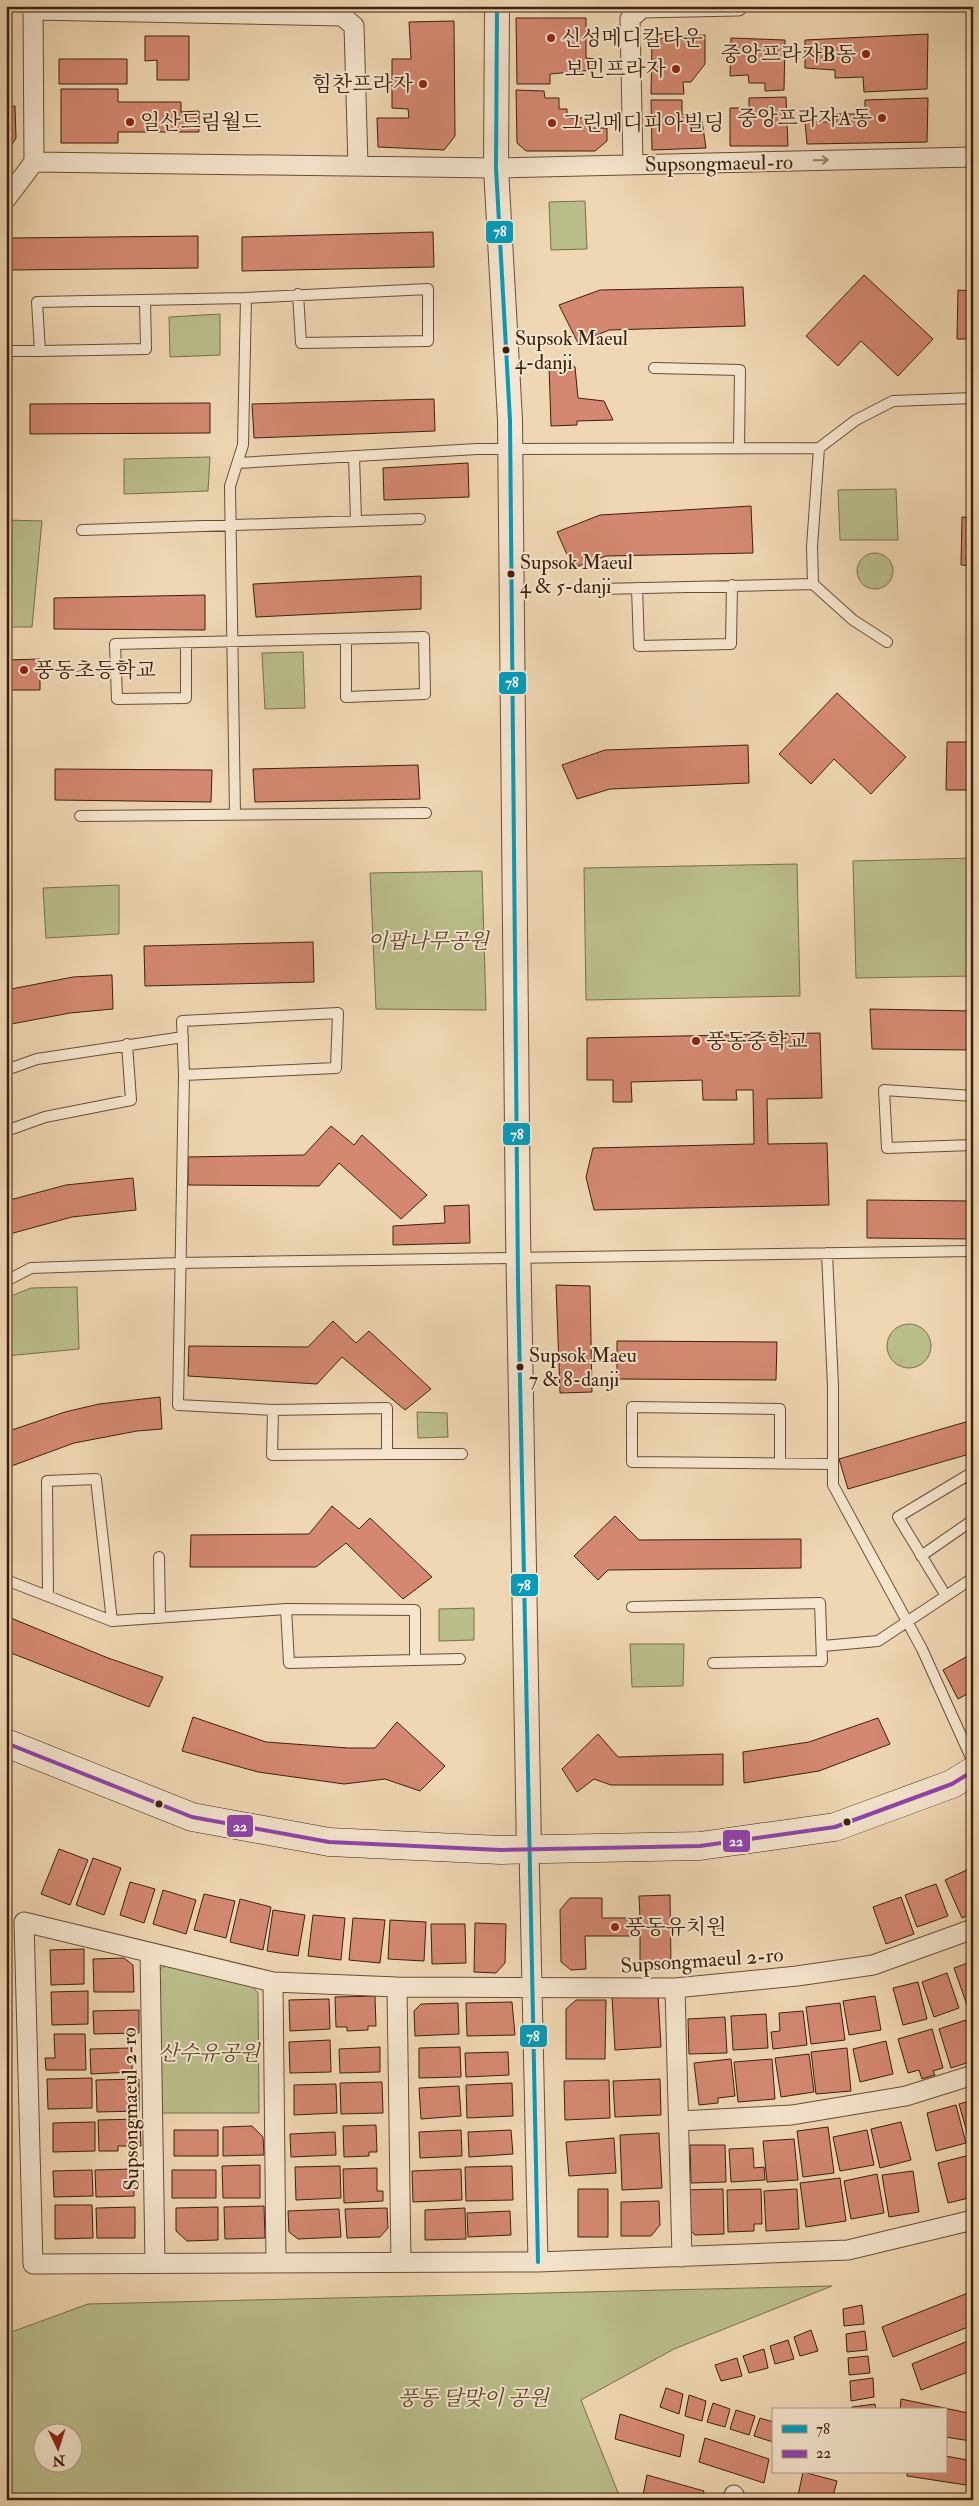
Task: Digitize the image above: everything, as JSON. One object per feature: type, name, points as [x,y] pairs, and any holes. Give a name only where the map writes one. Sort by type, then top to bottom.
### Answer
[{"type":"main road","points":[[6,1743],[192,1817],[329,1842],[529,1850],[700,1846],[835,1827],[952,1784],[973,1771]]},
{"type":"street","points":[[497,6],[496,168],[510,448],[518,1257],[538,2262]]},
{"type":"street","name":"Supsongmaeul-ro","points":[[738,6],[642,8],[630,19],[633,164],[973,157]]},
{"type":"street","points":[[6,199],[34,162],[32,8],[342,16],[354,26],[358,165]]},
{"type":"street","points":[[34,162],[496,168],[633,164]]},
{"type":"street","name":"Supsongmaeul 2-ro","points":[[973,1929],[873,1966],[675,1988],[532,1988],[397,1987],[273,1982],[24,1922],[33,2264],[538,2262],[848,2250],[973,2220]]},
{"type":"street","name":"Supsongmaeul 2-ro","points":[[150,1953],[155,2263]]},
{"type":"street","points":[[273,1982],[276,2262]]},
{"type":"street","points":[[397,1987],[401,2262]]},
{"type":"street","points":[[675,1988],[680,2121],[682,2256]]},
{"type":"street","points":[[680,2121],[792,2115],[906,2096],[973,2075]]},
{"type":"lane","points":[[40,351],[37,302],[246,298],[298,294],[428,289],[428,342],[301,343],[298,294]]},
{"type":"lane","points":[[235,814],[230,486],[243,444],[246,298]]},
{"type":"lane","points":[[6,351],[146,350],[146,301]]},
{"type":"lane","points":[[654,368],[740,370],[740,448]]},
{"type":"lane","points":[[238,463],[510,448],[819,448],[856,420],[893,401],[973,398]]},
{"type":"lane","points":[[813,584],[812,547],[819,448]]},
{"type":"lane","points":[[354,456],[356,520]]},
{"type":"lane","points":[[82,530],[231,527],[356,520],[420,519]]},
{"type":"lane","points":[[600,588],[813,584],[853,620],[887,642]]},
{"type":"lane","points":[[637,588],[639,646],[731,644],[732,586]]},
{"type":"lane","points":[[186,643],[186,698],[117,699],[115,644],[424,637],[425,694],[346,697],[346,639]]},
{"type":"lane","points":[[80,816],[426,813]]},
{"type":"lane","points":[[184,1075],[336,1068],[338,1013],[182,1021],[184,1075],[179,1263],[178,1405],[273,1410],[387,1408],[387,1454]]},
{"type":"lane","points":[[6,1070],[37,1059],[183,1037]]},
{"type":"lane","points":[[6,1131],[45,1117],[131,1100],[128,1044]]},
{"type":"lane","points":[[973,1096],[884,1090],[887,1148],[973,1144]]},
{"type":"lane","points":[[6,1281],[31,1268],[179,1263],[973,1251]]},
{"type":"lane","points":[[827,1253],[834,1386],[833,1485],[922,1649],[973,1762]]},
{"type":"lane","points":[[780,1463],[780,1409],[632,1407],[632,1462],[833,1464]]},
{"type":"lane","points":[[273,1410],[272,1455],[462,1454]]},
{"type":"lane","points":[[946,1596],[898,1517],[968,1475],[973,1482]]},
{"type":"lane","points":[[48,1596],[48,1480],[96,1479],[112,1621]]},
{"type":"lane","points":[[922,1556],[973,1520]]},
{"type":"lane","points":[[160,1557],[160,1618]]},
{"type":"lane","points":[[823,1646],[878,1641],[973,1578]]},
{"type":"lane","points":[[6,1580],[112,1621],[286,1609],[415,1610],[415,1660]]},
{"type":"lane","points":[[632,1607],[820,1603],[823,1646],[822,1661],[713,1662]]},
{"type":"lane","points":[[286,1609],[289,1663],[460,1659]]},
{"type":"green space","points":[[585,201],[587,249],[551,250],[549,202]]},
{"type":"green space","points":[[220,314],[220,355],[170,357],[169,317]]},
{"type":"green space","points":[[210,457],[208,491],[124,494],[124,459]]},
{"type":"green space","points":[[896,489],[898,540],[840,540],[838,490]]},
{"type":"green space","points":[[6,520],[42,521],[32,627],[6,627]]},
{"type":"green space","points":[[875,553],[888,558],[893,571],[888,584],[875,589],[862,584],[857,571],[862,558]]},
{"type":"green space","points":[[303,652],[305,708],[265,709],[262,653]]},
{"type":"green space","points":[[973,858],[973,976],[856,978],[853,861]]},
{"type":"green space","points":[[797,864],[800,996],[586,1000],[584,868]]},
{"type":"green space","name":"이팝나무공원","points":[[482,871],[486,1010],[376,1009],[370,873]]},
{"type":"green space","points":[[119,885],[119,934],[46,938],[43,888]]},
{"type":"green space","points":[[77,1287],[79,1349],[6,1356],[6,1298],[31,1288]]},
{"type":"green space","points":[[913,1324],[925,1330],[930,1337],[930,1355],[925,1362],[918,1367],[905,1368],[897,1365],[890,1358],[887,1342],[890,1334],[897,1327]]},
{"type":"green space","points":[[417,1412],[447,1413],[448,1437],[418,1438]]},
{"type":"green space","points":[[474,1608],[474,1640],[439,1641],[439,1609]]},
{"type":"green space","points":[[630,1644],[684,1644],[683,1686],[632,1687]]},
{"type":"green space","name":"산수유공원","points":[[166,1965],[251,1985],[258,1993],[259,2113],[161,2113],[157,1971]]},
{"type":"green space","name":"풍동 달맞이 공원","points":[[832,2286],[674,2349],[581,2400],[621,2500],[6,2500],[6,2334],[88,2304]]},
{"type":"building","points":[[388,6],[449,6],[449,8],[388,9]]},
{"type":"building","name":"신성메디칼타운","points":[[516,18],[586,18],[586,58],[594,59],[594,70],[550,74],[550,84],[517,84]]},
{"type":"building","name":"힘찬프라자","points":[[454,21],[455,136],[444,150],[378,147],[377,118],[409,118],[408,109],[392,108],[392,59],[411,59],[409,22]]},
{"type":"building","name":"중앙프라자B동","points":[[928,34],[927,89],[864,92],[863,77],[835,78],[835,70],[805,68],[805,40]]},
{"type":"building","name":"보민프라자","points":[[705,35],[705,64],[691,82],[683,82],[684,94],[651,94],[652,44],[664,37]]},
{"type":"building","points":[[145,36],[189,36],[189,80],[157,80],[157,60],[145,61]]},
{"type":"building","points":[[731,38],[785,40],[784,90],[765,91],[765,83],[749,83],[748,75],[730,76]]},
{"type":"building","points":[[59,59],[127,59],[127,84],[59,84]]},
{"type":"building","name":"일산드림월드","points":[[61,89],[118,89],[118,102],[181,102],[181,112],[199,111],[199,132],[118,132],[118,143],[61,143]]},
{"type":"building","name":"그린메디피아빌딩","points":[[516,90],[544,91],[545,98],[559,98],[559,109],[567,109],[567,118],[587,118],[587,128],[607,128],[607,141],[595,151],[526,151],[517,143]]},
{"type":"building","points":[[786,97],[788,146],[730,146],[730,108],[749,108],[749,98]]},
{"type":"building","name":"중앙프라자A동","points":[[928,98],[927,142],[807,144],[805,122],[836,122],[836,114],[865,114],[865,100]]},
{"type":"building","points":[[651,100],[682,100],[682,114],[691,115],[702,121],[706,148],[652,150]]},
{"type":"building","points":[[6,106],[15,106],[16,138],[6,154]]},
{"type":"building","points":[[433,232],[434,267],[242,271],[242,237]]},
{"type":"building","points":[[198,236],[198,268],[12,270],[11,238]]},
{"type":"building","points":[[864,275],[933,339],[898,376],[861,341],[838,366],[806,336]]},
{"type":"building","points":[[743,287],[745,326],[609,330],[578,343],[559,305],[600,290]]},
{"type":"building","points":[[958,290],[973,291],[973,339],[957,339]]},
{"type":"building","points":[[549,365],[575,367],[578,398],[604,401],[613,420],[577,421],[577,425],[551,426]]},
{"type":"building","points":[[434,399],[435,431],[254,438],[252,404]]},
{"type":"building","points":[[210,403],[210,433],[30,434],[30,404]]},
{"type":"building","points":[[468,463],[469,497],[384,500],[383,468]]},
{"type":"building","points":[[751,506],[753,553],[606,556],[573,568],[557,532],[600,515]]},
{"type":"building","points":[[962,517],[973,518],[973,566],[961,565]]},
{"type":"building","points":[[421,576],[421,609],[256,617],[253,584]]},
{"type":"building","points":[[205,595],[205,630],[54,629],[54,598]]},
{"type":"building","points":[[40,659],[40,690],[6,690],[6,660]]},
{"type":"building","points":[[837,693],[906,757],[871,794],[834,759],[811,784],[779,754]]},
{"type":"building","points":[[947,742],[973,742],[973,790],[946,790]]},
{"type":"building","points":[[748,745],[749,783],[610,789],[577,799],[562,765],[605,750]]},
{"type":"building","points":[[418,765],[420,799],[255,802],[253,769]]},
{"type":"building","points":[[55,769],[212,770],[211,802],[55,800]]},
{"type":"building","points":[[313,942],[314,982],[145,986],[144,946]]},
{"type":"building","points":[[112,975],[113,1009],[70,1013],[6,1025],[6,990],[73,977]]},
{"type":"building","points":[[870,1009],[973,1011],[973,1050],[872,1049]]},
{"type":"building","points":[[820,1033],[822,1098],[767,1099],[768,1144],[827,1143],[829,1205],[594,1210],[586,1177],[593,1148],[754,1144],[753,1090],[736,1090],[737,1100],[703,1100],[702,1080],[631,1082],[632,1102],[613,1102],[613,1080],[587,1080],[587,1038]]},
{"type":"building","points":[[331,1126],[354,1145],[362,1135],[427,1195],[401,1219],[339,1163],[319,1186],[188,1185],[188,1157],[304,1155]]},
{"type":"building","points":[[133,1178],[136,1210],[72,1217],[6,1235],[6,1201],[66,1185]]},
{"type":"building","points":[[867,1200],[973,1201],[973,1239],[867,1238]]},
{"type":"building","points":[[469,1205],[470,1243],[393,1245],[393,1226],[445,1223],[444,1206]]},
{"type":"building","points":[[556,1285],[590,1286],[592,1392],[560,1393]]},
{"type":"building","points":[[333,1321],[356,1343],[369,1331],[431,1389],[405,1410],[342,1357],[317,1384],[188,1376],[189,1346],[308,1347]]},
{"type":"building","points":[[617,1341],[777,1342],[776,1380],[617,1379]]},
{"type":"building","points":[[160,1397],[162,1429],[137,1431],[74,1443],[6,1468],[6,1432],[65,1412],[99,1404]]},
{"type":"building","points":[[969,1421],[973,1435],[973,1453],[848,1489],[839,1459]]},
{"type":"building","points":[[332,1506],[359,1529],[370,1518],[432,1577],[403,1599],[346,1543],[316,1567],[190,1567],[191,1535],[309,1534]]},
{"type":"building","points":[[615,1516],[639,1540],[801,1539],[801,1568],[608,1570],[598,1580],[574,1556]]},
{"type":"building","points":[[6,1616],[108,1658],[163,1677],[149,1707],[6,1651]]},
{"type":"building","points":[[973,1653],[973,1691],[958,1699],[943,1670]]},
{"type":"building","points":[[193,1717],[266,1742],[348,1748],[375,1748],[397,1722],[445,1766],[420,1791],[385,1779],[344,1784],[258,1772],[182,1751]]},
{"type":"building","points":[[878,1718],[890,1744],[819,1771],[744,1783],[743,1752],[809,1742]]},
{"type":"building","points":[[598,1734],[618,1757],[723,1754],[723,1785],[611,1785],[594,1779],[577,1792],[562,1769]]},
{"type":"building","points":[[59,1849],[88,1860],[70,1905],[41,1894]]},
{"type":"building","points":[[93,1858],[121,1868],[104,1915],[76,1905]]},
{"type":"building","points":[[971,1868],[973,1913],[962,1918],[945,1880]]},
{"type":"building","points":[[130,1882],[155,1889],[144,1923],[120,1915]]},
{"type":"building","points":[[936,1884],[948,1916],[917,1927],[905,1895]]},
{"type":"building","points":[[163,1890],[196,1900],[186,1934],[153,1924]]},
{"type":"building","points":[[204,1894],[235,1901],[226,1938],[194,1930]]},
{"type":"building","name":"풍동유치원","points":[[670,1895],[671,1967],[640,1967],[640,1936],[585,1936],[586,1969],[571,1970],[561,1962],[560,1910],[570,1898],[602,1898],[602,1918],[640,1918],[639,1896]]},
{"type":"building","points":[[901,1897],[914,1934],[886,1944],[873,1907]]},
{"type":"building","points":[[240,1899],[271,1907],[263,1950],[230,1942]]},
{"type":"building","points":[[273,1910],[305,1915],[298,1956],[267,1951]]},
{"type":"building","points":[[313,1915],[345,1918],[341,1960],[308,1956]]},
{"type":"building","points":[[353,1918],[385,1920],[380,1963],[349,1960]]},
{"type":"building","points":[[390,1920],[426,1922],[424,1961],[388,1959]]},
{"type":"building","points":[[475,1923],[506,1924],[505,1963],[496,1973],[474,1972]]},
{"type":"building","points":[[431,1924],[465,1924],[466,1963],[432,1964]]},
{"type":"building","points":[[84,1949],[84,1984],[51,1985],[50,1950]]},
{"type":"building","points":[[124,1958],[133,1965],[134,1992],[94,1992],[93,1959]]},
{"type":"building","points":[[973,1961],[973,2003],[967,2005],[954,1968]]},
{"type":"building","points":[[947,1973],[959,2008],[934,2017],[922,1982]]},
{"type":"building","points":[[918,1982],[927,2019],[903,2025],[893,1988]]},
{"type":"building","points":[[88,1991],[88,2024],[52,2025],[51,1992]]},
{"type":"building","points":[[658,1994],[661,2047],[615,2050],[612,1997]]},
{"type":"building","points":[[375,1996],[376,2026],[368,2026],[368,2030],[347,2031],[347,2027],[336,2027],[335,1997]]},
{"type":"building","points":[[875,1996],[881,2030],[849,2035],[843,2001]]},
{"type":"building","points":[[329,1999],[330,2029],[290,2031],[289,2000]]},
{"type":"building","points":[[576,2000],[606,2000],[605,2059],[566,2059],[566,2009]]},
{"type":"building","points":[[512,2002],[515,2035],[467,2036],[466,2003]]},
{"type":"building","points":[[458,2003],[459,2034],[415,2036],[414,2011],[421,2004]]},
{"type":"building","points":[[840,2003],[845,2040],[811,2044],[806,2007]]},
{"type":"building","points":[[139,2010],[139,2033],[94,2034],[93,2011]]},
{"type":"building","points":[[803,2011],[807,2045],[773,2049],[771,2032],[780,2031],[779,2013]]},
{"type":"building","points":[[766,2014],[768,2048],[733,2050],[731,2016]]},
{"type":"building","points":[[725,2017],[727,2053],[689,2054],[688,2019]]},
{"type":"building","points":[[966,2020],[973,2039],[973,2061],[951,2068],[939,2029]]},
{"type":"building","points":[[932,2029],[943,2068],[933,2071],[935,2075],[922,2079],[919,2070],[908,2073],[898,2039]]},
{"type":"building","points":[[54,2034],[85,2034],[86,2070],[46,2070],[45,2058],[55,2058]]},
{"type":"building","points":[[330,2040],[331,2072],[290,2073],[289,2042]]},
{"type":"building","points":[[886,2041],[893,2074],[860,2082],[853,2049]]},
{"type":"building","points":[[380,2047],[380,2072],[340,2073],[339,2049]]},
{"type":"building","points":[[460,2047],[461,2077],[419,2078],[419,2048]]},
{"type":"building","points":[[132,2048],[132,2072],[91,2074],[90,2049]]},
{"type":"building","points":[[847,2048],[851,2091],[816,2094],[811,2052]]},
{"type":"building","points":[[508,2052],[509,2075],[466,2077],[465,2053]]},
{"type":"building","points":[[809,2054],[814,2092],[781,2097],[775,2058]]},
{"type":"building","points":[[731,2059],[735,2096],[718,2098],[718,2103],[699,2105],[694,2063]]},
{"type":"building","points":[[772,2059],[775,2099],[738,2102],[734,2062]]},
{"type":"building","points":[[92,2078],[92,2108],[48,2109],[47,2079]]},
{"type":"building","points":[[139,2079],[139,2111],[97,2112],[96,2080]]},
{"type":"building","points":[[660,2079],[661,2115],[615,2117],[613,2081]]},
{"type":"building","points":[[609,2080],[610,2118],[565,2120],[564,2081]]},
{"type":"building","points":[[382,2082],[383,2113],[341,2114],[340,2083]]},
{"type":"building","points":[[512,2083],[513,2116],[467,2118],[466,2085]]},
{"type":"building","points":[[336,2084],[337,2113],[294,2115],[294,2085]]},
{"type":"building","points":[[459,2086],[461,2116],[421,2119],[419,2088]]},
{"type":"building","points":[[973,2100],[973,2142],[970,2143],[959,2104]]},
{"type":"building","points":[[956,2105],[966,2143],[936,2151],[927,2113]]},
{"type":"building","points":[[140,2119],[141,2146],[118,2146],[118,2151],[99,2151],[98,2120]]},
{"type":"building","points":[[95,2122],[95,2151],[53,2152],[53,2123]]},
{"type":"building","points":[[901,2122],[911,2160],[880,2168],[871,2129]]},
{"type":"building","points":[[376,2125],[377,2152],[369,2152],[369,2156],[344,2157],[343,2126]]},
{"type":"building","points":[[252,2126],[263,2137],[264,2155],[223,2156],[223,2127]]},
{"type":"building","points":[[828,2127],[834,2173],[803,2177],[797,2131]]},
{"type":"building","points":[[174,2130],[218,2130],[218,2156],[174,2156]]},
{"type":"building","points":[[461,2130],[462,2156],[420,2158],[419,2132]]},
{"type":"building","points":[[511,2130],[513,2154],[469,2157],[468,2132]]},
{"type":"building","points":[[867,2130],[874,2165],[840,2171],[833,2137]]},
{"type":"building","points":[[335,2132],[336,2155],[291,2157],[290,2134]]},
{"type":"building","points":[[659,2133],[662,2188],[622,2190],[620,2135]]},
{"type":"building","points":[[614,2138],[616,2173],[569,2176],[566,2142]]},
{"type":"building","points":[[794,2139],[798,2180],[767,2182],[763,2141]]},
{"type":"building","points":[[690,2145],[725,2145],[726,2182],[691,2183]]},
{"type":"building","points":[[753,2148],[754,2168],[764,2167],[765,2180],[731,2182],[729,2149]]},
{"type":"building","points":[[970,2155],[973,2168],[973,2197],[948,2203],[938,2163]]},
{"type":"building","points":[[260,2165],[260,2198],[223,2198],[222,2166]]},
{"type":"building","points":[[340,2166],[341,2198],[296,2200],[295,2167]]},
{"type":"building","points":[[512,2166],[513,2200],[466,2201],[465,2167]]},
{"type":"building","points":[[377,2168],[377,2191],[383,2191],[383,2201],[344,2203],[343,2169]]},
{"type":"building","points":[[134,2169],[134,2196],[96,2197],[95,2170]]},
{"type":"building","points":[[461,2169],[462,2200],[413,2202],[412,2171]]},
{"type":"building","points":[[92,2170],[93,2196],[54,2197],[53,2171]]},
{"type":"building","points":[[172,2170],[216,2170],[216,2198],[172,2198]]},
{"type":"building","points":[[913,2171],[919,2212],[889,2217],[882,2175]]},
{"type":"building","points":[[877,2174],[884,2213],[851,2219],[844,2181]]},
{"type":"building","points":[[840,2178],[846,2221],[806,2227],[800,2183]]},
{"type":"building","points":[[578,2189],[608,2189],[608,2237],[578,2237]]},
{"type":"building","points":[[723,2189],[724,2234],[695,2235],[686,2226],[686,2190]]},
{"type":"building","points":[[761,2189],[762,2224],[754,2224],[754,2231],[728,2232],[727,2190]]},
{"type":"building","points":[[797,2189],[799,2229],[766,2231],[764,2191]]},
{"type":"building","points":[[659,2201],[660,2225],[651,2236],[621,2236],[621,2202]]},
{"type":"building","points":[[55,2205],[92,2205],[93,2238],[55,2239]]},
{"type":"building","points":[[264,2206],[265,2238],[225,2239],[224,2207]]},
{"type":"building","points":[[135,2207],[135,2238],[97,2238],[96,2208]]},
{"type":"building","points":[[218,2207],[218,2240],[187,2241],[176,2231],[176,2208]]},
{"type":"building","points":[[387,2208],[388,2228],[380,2237],[347,2238],[345,2209]]},
{"type":"building","points":[[465,2208],[466,2239],[425,2240],[425,2210]]},
{"type":"building","points":[[339,2209],[341,2237],[298,2239],[289,2232],[288,2211]]},
{"type":"building","points":[[510,2211],[511,2235],[468,2237],[467,2213]]},
{"type":"building","points":[[973,2291],[973,2325],[893,2357],[882,2327]]},
{"type":"building","points":[[862,2305],[864,2324],[844,2326],[843,2309]]},
{"type":"building","points":[[811,2330],[818,2351],[800,2356],[794,2337]]},
{"type":"building","points":[[865,2331],[867,2350],[847,2352],[846,2334]]},
{"type":"building","points":[[973,2339],[973,2370],[921,2390],[912,2364]]},
{"type":"building","points":[[788,2340],[794,2359],[775,2364],[770,2346]]},
{"type":"building","points":[[764,2349],[768,2368],[749,2373],[743,2356]]},
{"type":"building","points":[[868,2356],[870,2373],[849,2375],[848,2358]]},
{"type":"building","points":[[737,2358],[742,2376],[721,2381],[715,2365]]},
{"type":"building","points":[[873,2378],[874,2397],[851,2401],[850,2381]]},
{"type":"building","points":[[666,2388],[683,2394],[679,2414],[660,2407]]},
{"type":"building","points":[[689,2395],[706,2401],[702,2421],[685,2416]]},
{"type":"building","points":[[901,2399],[944,2408],[900,2408]]},
{"type":"building","points":[[713,2403],[730,2409],[725,2427],[707,2422]]},
{"type":"building","points":[[875,2404],[876,2408],[852,2408]]},
{"type":"building","points":[[946,2408],[973,2414],[971,2441],[946,2437]]},
{"type":"building","points":[[736,2410],[755,2416],[749,2435],[730,2429]]},
{"type":"building","points":[[620,2414],[684,2435],[680,2457],[615,2439]]},
{"type":"building","points":[[760,2418],[772,2422],[772,2442],[754,2436]]},
{"type":"building","points":[[705,2438],[769,2459],[764,2483],[699,2462]]},
{"type":"building","points":[[946,2456],[973,2461],[973,2486],[907,2476],[907,2474],[946,2474]]},
{"type":"building","points":[[803,2474],[811,2474],[837,2481],[832,2500],[797,2500]]},
{"type":"building","points":[[647,2475],[704,2491],[702,2500],[642,2500]]},
{"type":"transit line","name":"78","points":[[497,6],[496,168],[510,420],[518,1282],[538,2262]]},
{"type":"transit line","name":"22","points":[[6,1743],[192,1817],[329,1842],[501,1850],[700,1846],[835,1827],[952,1784],[973,1771]]},
{"type":"place","name":"신성메디칼타운","points":[[551,38]]},
{"type":"place","name":"중앙프라자B동","points":[[866,54]]},
{"type":"place","name":"보민프라자","points":[[676,69]]},
{"type":"place","name":"힘찬프라자","points":[[423,84]]},
{"type":"place","name":"중앙프라자A동","points":[[882,118]]},
{"type":"place","name":"일산드림월드","points":[[130,122]]},
{"type":"place","name":"그린메디피아빌딩","points":[[552,123]]},
{"type":"place","name":"Supsok Maeul 4-danji","points":[[506,350]]},
{"type":"place","name":"Supsok Maeul 4 & 5-danji","points":[[511,574]]},
{"type":"place","name":"풍동초등학교","points":[[24,670]]},
{"type":"place","name":"풍동중학교","points":[[696,1041]]},
{"type":"place","name":"Supsok Maeu 7 & 8-danji","points":[[520,1367]]},
{"type":"place","name":"풍동유치원","points":[[615,1927]]}]
